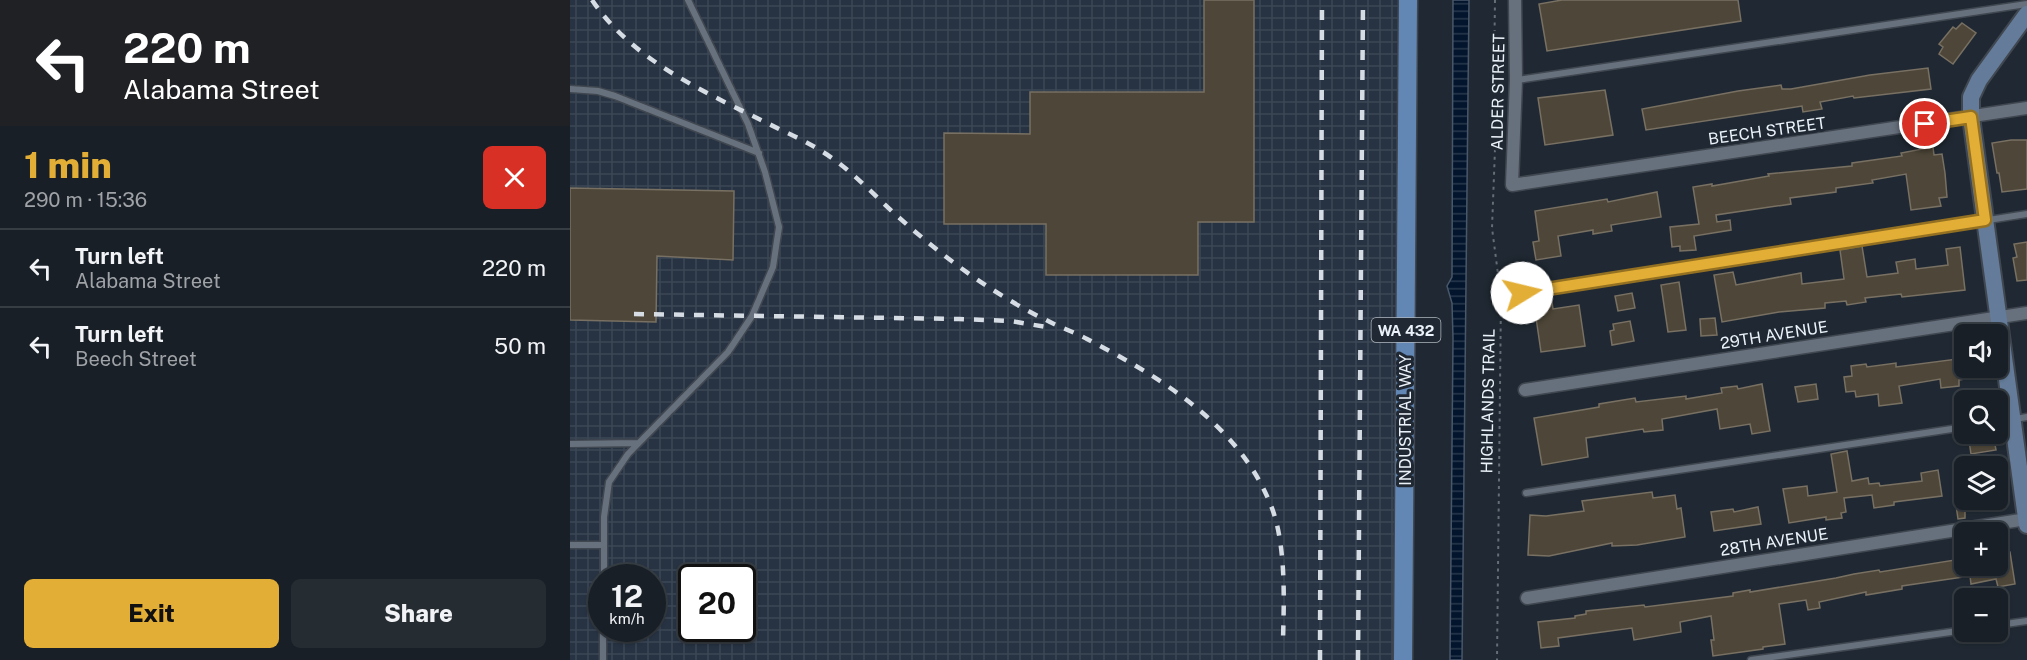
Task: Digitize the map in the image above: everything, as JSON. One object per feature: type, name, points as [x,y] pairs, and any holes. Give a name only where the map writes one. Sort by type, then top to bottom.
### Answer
[{"type":"main road","name":"INDUSTRIAL WAY","points":[[1403,660],[1408,0]]},
{"type":"street","name":"ALDER STREET","points":[[1512,185],[1516,80],[1515,0]]},
{"type":"street","points":[[2027,14],[1979,80],[1971,97],[1971,117],[2027,521]]},
{"type":"street","name":"BEECH STREET","points":[[1512,185],[2027,108]]},
{"type":"street","name":"29TH AVENUE","points":[[1525,390],[2027,313]]},
{"type":"street","name":"28TH AVENUE","points":[[1527,598],[2027,521]]},
{"type":"lane","points":[[603,564],[604,517],[609,482],[638,443],[728,352],[752,316],[773,267],[779,227],[759,153],[748,124],[688,0]]},
{"type":"lane","points":[[1516,80],[2027,4]]},
{"type":"lane","points":[[570,89],[598,91],[615,96],[759,153]]},
{"type":"lane","points":[[1522,293],[2027,214]]},
{"type":"lane","points":[[1526,493],[1954,429]]},
{"type":"lane","points":[[570,444],[638,443]]},
{"type":"lane","points":[[570,545],[604,545]]},
{"type":"lane","points":[[2008,624],[2027,621]]},
{"type":"lane","points":[[1751,660],[1954,632]]},
{"type":"lane","points":[[603,642],[603,660]]},
{"type":"path","name":"HIGHLANDS TRAIL","points":[[1495,0],[1494,72],[1500,116],[1495,149],[1492,228],[1501,297],[1497,660]]},
{"type":"shaded area","points":[[570,0],[1407,0],[1396,660],[570,660]]},
{"type":"shaded area","points":[[1453,0],[1469,0],[1462,660],[1450,660],[1453,338],[1452,303],[1447,286],[1452,277]]},
{"type":"building","points":[[1204,0],[1254,0],[1254,222],[1198,222],[1198,275],[1046,275],[1046,224],[944,224],[944,133],[1030,134],[1030,92],[1204,92]]},
{"type":"building","points":[[1562,0],[1738,0],[1741,21],[1547,51],[1539,4]]},
{"type":"building","points":[[1962,23],[1976,33],[1953,64],[1939,54],[1943,47],[1939,44],[1953,27],[1956,29]]},
{"type":"building","points":[[1928,68],[1931,89],[1854,98],[1853,96],[1820,102],[1822,109],[1803,112],[1802,106],[1646,130],[1642,109],[1738,91],[1781,85],[1782,89],[1791,89],[1870,75]]},
{"type":"building","points":[[1605,90],[1613,135],[1545,145],[1538,98]]},
{"type":"building","points":[[2027,140],[2027,189],[2002,192],[1992,143]]},
{"type":"building","points":[[1933,147],[1934,155],[1942,154],[1945,173],[1947,197],[1939,198],[1941,206],[1911,210],[1906,174],[1872,180],[1873,183],[1836,188],[1836,192],[1790,198],[1791,204],[1716,215],[1717,222],[1730,220],[1731,230],[1694,236],[1696,250],[1680,251],[1680,246],[1672,247],[1670,227],[1699,224],[1693,187],[1712,184],[1712,186],[1769,176],[1768,174],[1852,166],[1852,163],[1902,156],[1901,153]]},
{"type":"building","points":[[570,188],[734,191],[733,260],[657,256],[656,322],[570,320]]},
{"type":"building","points":[[1657,192],[1661,217],[1611,225],[1612,231],[1593,234],[1593,230],[1558,236],[1561,256],[1536,260],[1533,242],[1539,241],[1535,211],[1607,199],[1608,202]]},
{"type":"building","points":[[2027,242],[2027,280],[2017,281],[2013,258],[2017,257],[2014,244]]},
{"type":"building","points":[[1862,246],[1867,277],[1898,273],[1896,262],[1915,259],[1916,269],[1948,265],[1946,249],[1960,247],[1965,290],[1902,297],[1901,294],[1865,298],[1866,302],[1847,305],[1846,301],[1825,303],[1825,308],[1779,312],[1722,322],[1714,275],[1733,272],[1736,285],[1801,273],[1802,284],[1844,279],[1840,250]]},
{"type":"building","points":[[1679,282],[1686,330],[1668,332],[1661,285]]},
{"type":"building","points":[[1632,293],[1635,308],[1618,311],[1615,296]]},
{"type":"building","points":[[1552,302],[1553,309],[1579,305],[1585,346],[1541,352],[1534,304]]},
{"type":"building","points":[[1715,318],[1717,335],[1701,336],[1700,319]]},
{"type":"building","points":[[1630,321],[1634,341],[1612,345],[1610,331],[1614,330],[1613,324]]},
{"type":"building","points":[[1954,359],[1954,378],[1971,378],[1959,380],[1959,386],[1941,388],[1940,379],[1899,386],[1902,403],[1879,406],[1878,394],[1856,397],[1855,391],[1846,392],[1844,377],[1852,376],[1851,366],[1866,364],[1867,367],[1896,363],[1896,367]]},
{"type":"building","points":[[1762,384],[1770,431],[1752,434],[1750,424],[1720,429],[1717,409],[1662,419],[1663,430],[1644,432],[1643,429],[1586,438],[1588,457],[1542,465],[1534,418],[1599,407],[1599,404],[1635,398],[1636,402],[1686,396],[1686,399],[1722,393],[1721,388],[1737,386],[1738,389]]},
{"type":"building","points":[[1816,384],[1818,399],[1798,402],[1795,387]]},
{"type":"building","points":[[1970,444],[1995,444],[1996,450],[1971,454]]},
{"type":"building","points":[[1847,451],[1852,481],[1868,478],[1869,484],[1879,483],[1880,486],[1922,481],[1921,473],[1938,470],[1942,496],[1894,502],[1894,505],[1874,508],[1872,495],[1844,498],[1846,512],[1841,513],[1842,518],[1826,520],[1826,517],[1789,523],[1783,489],[1807,486],[1808,496],[1837,492],[1831,454]]},
{"type":"building","points":[[1652,492],[1653,498],[1675,495],[1677,509],[1681,508],[1685,537],[1637,545],[1612,546],[1612,543],[1549,556],[1528,555],[1530,515],[1546,516],[1584,511],[1582,501]]},
{"type":"building","points":[[1758,507],[1761,524],[1714,531],[1711,512],[1733,509],[1734,512]]},
{"type":"building","points":[[1957,510],[1965,510],[1965,518],[1958,519]]},
{"type":"building","points":[[2008,552],[2010,552],[2015,584],[1998,587],[1996,579],[1971,584],[1970,576],[2008,576]]},
{"type":"building","points":[[1954,560],[1954,576],[1970,576],[1902,586],[1902,589],[1866,595],[1866,592],[1819,602],[1820,608],[1808,610],[1806,600],[1779,604],[1785,644],[1763,647],[1763,649],[1713,656],[1711,616],[1680,622],[1681,632],[1634,640],[1632,628],[1558,638],[1559,646],[1541,648],[1538,622],[1575,618],[1575,616],[1586,614],[1586,611],[1644,605],[1645,607],[1733,596],[1733,593],[1750,590],[1750,592],[1879,570],[1880,572]]},
{"type":"railway","points":[[592,0],[610,23],[652,60],[676,76],[728,104],[823,152],[852,174],[929,243],[977,280],[1024,309],[1115,354],[1171,388],[1221,430],[1242,454],[1259,481],[1273,511],[1282,558],[1283,640]]},
{"type":"railway","points":[[1320,660],[1322,0]]},
{"type":"railway","points":[[1358,660],[1363,0]]},
{"type":"railway","points":[[634,314],[959,319],[1011,321],[1052,328]]},
{"type":"route","points":[[1522,293],[1985,220],[1971,117],[1925,124]]}]
